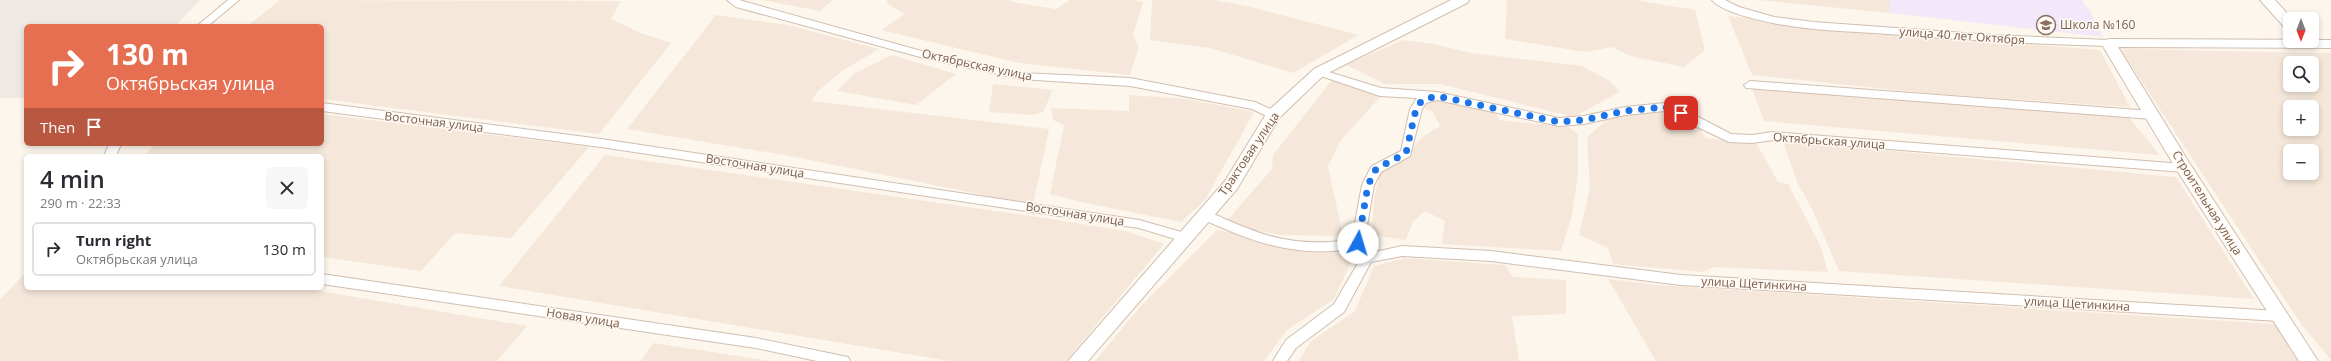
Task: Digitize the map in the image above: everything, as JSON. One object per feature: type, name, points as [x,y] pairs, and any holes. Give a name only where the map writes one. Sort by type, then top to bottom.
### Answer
[{"type":"street","points":[[204,24],[234,0]]},
{"type":"street","name":"Октябрьская улица","points":[[732,0],[740,5],[924,55],[1020,76],[1130,82],[1255,106],[1273,115]]},
{"type":"street","name":"Трактовая улица","points":[[1077,361],[1231,185],[1273,115],[1319,72],[1462,0]]},
{"type":"street","name":"улица 40 лет Октября","points":[[1717,0],[1732,9],[1779,22],[1959,37],[2108,44],[2283,42]]},
{"type":"street","points":[[2267,0],[2283,17]]},
{"type":"street","name":"улица 40 лет Октября","points":[[2319,43],[2331,44]]},
{"type":"street","name":"Строительная улица","points":[[2108,44],[2184,168],[2309,361]]},
{"type":"street","name":"Октябрьская улица","points":[[1319,72],[1380,92],[1437,96],[1559,122],[1584,120],[1625,111],[1665,107],[1681,113],[1729,138],[1752,139],[1773,136],[2184,168]]},
{"type":"street","points":[[1750,85],[2152,115]]},
{"type":"street","points":[[1280,361],[1291,344],[1339,308],[1367,258],[1358,243],[1368,185],[1376,169],[1406,153],[1416,109],[1422,100],[1437,96]]},
{"type":"street","name":"Восточная улица","points":[[324,107],[640,148],[1139,224],[1185,237]]},
{"type":"street","points":[[1204,215],[1251,237],[1280,244],[1309,248],[1338,248],[1358,243]]},
{"type":"street","name":"улица Щетинкина","points":[[1367,258],[1402,250],[1491,256],[1681,280],[2279,316]]},
{"type":"street","name":"Новая улица","points":[[324,279],[756,343],[843,361]]},
{"type":"shaded area","points":[[0,0],[200,0],[177,24],[24,24],[24,98],[0,98]]},
{"type":"shaded area","points":[[280,0],[621,1],[611,19],[641,33],[671,43],[599,134],[324,99],[324,24],[250,24]]},
{"type":"shaded area","points":[[762,0],[833,0],[820,11]]},
{"type":"shaded area","points":[[888,0],[1009,0],[1013,2],[1056,9],[1070,0],[1131,0],[1143,2],[1133,35],[1139,47],[1130,75],[1019,63],[881,30],[905,14],[886,3]]},
{"type":"shaded area","points":[[1152,0],[1215,0],[1251,7],[1359,35],[1293,73],[1210,48],[1150,40]]},
{"type":"shaded area","points":[[1507,0],[1635,0],[1695,10],[1705,50],[1684,67],[1630,56],[1612,47],[1586,52],[1505,39]]},
{"type":"shaded area","points":[[1759,0],[1890,0],[1890,13]]},
{"type":"shaded area","name":"Школа №160","points":[[1890,0],[2082,0],[2090,11],[2103,37],[1890,13]]},
{"type":"shaded area","points":[[716,15],[788,25],[879,49],[842,71],[818,91],[811,101],[1049,129],[1033,205],[790,156],[627,129]]},
{"type":"shaded area","points":[[1728,16],[1950,38],[2100,50],[2130,107],[1925,93],[1752,75]]},
{"type":"shaded area","points":[[1403,40],[1433,44],[1471,53],[1582,66],[1610,81],[1620,92],[1573,117],[1440,84],[1385,84],[1346,65]]},
{"type":"shaded area","points":[[2121,50],[2331,53],[2331,360],[2301,324]]},
{"type":"shaded area","points":[[892,55],[956,74],[916,105],[837,91],[855,73]]},
{"type":"shaded area","points":[[1335,76],[1383,94],[1341,140],[1328,166],[1343,236],[1280,235],[1223,225],[1272,169],[1273,155]]},
{"type":"shaded area","points":[[1749,80],[2126,114],[2160,155],[1764,121]]},
{"type":"shaded area","points":[[993,84],[1053,90],[1043,112],[1032,115],[989,112]]},
{"type":"shaded area","points":[[1129,95],[1187,99],[1254,112],[1205,200],[1181,222],[1081,202],[1050,194],[1064,125],[1053,120],[1051,108],[1129,111]]},
{"type":"shaded area","points":[[1428,96],[1495,111],[1499,120],[1568,127],[1578,134],[1578,176],[1572,215],[1561,251],[1442,244],[1445,221],[1425,211],[1413,222],[1406,240],[1372,235],[1374,198],[1380,171],[1400,160],[1424,136],[1440,126],[1433,112],[1425,109]]},
{"type":"shaded area","points":[[1676,110],[1696,119],[1705,138],[1757,144],[1778,182],[1788,184],[1820,245],[1828,272],[1715,267],[1703,272],[1613,264],[1608,248],[1579,235],[1590,188],[1587,137],[1609,118],[1620,114]]},
{"type":"shaded area","points":[[324,114],[589,147],[511,238],[455,233],[421,271],[324,257],[324,154],[145,154],[154,146],[324,146]]},
{"type":"shaded area","points":[[1783,141],[2176,177],[2254,299],[1839,271],[1812,209],[1797,182]]},
{"type":"shaded area","points":[[605,155],[1045,218],[1125,231],[1164,244],[1066,361],[949,361],[499,286]]},
{"type":"shaded area","points":[[1217,230],[1293,243],[1357,249],[1334,299],[1287,330],[1264,361],[1095,361],[1140,307]]},
{"type":"shaded area","points":[[1405,258],[1505,265],[1513,277],[1566,280],[1566,314],[1512,316],[1519,361],[1299,361],[1310,342],[1355,311],[1374,266]]},
{"type":"shaded area","points":[[24,274],[24,290],[314,290],[527,326],[497,361],[0,361],[0,300]]},
{"type":"shaded area","points":[[1608,279],[1658,285],[2275,324],[2298,361],[1656,361]]},
{"type":"shaded area","points":[[653,343],[770,361],[641,361]]},
{"type":"place","name":"Школа №160","points":[[2046,25]]},
{"type":"route","points":[[1358,243],[1368,185],[1376,169],[1406,153],[1410,140],[1411,124],[1416,109],[1422,100],[1437,96],[1559,122],[1584,120],[1625,111],[1665,107],[1681,113]]}]
